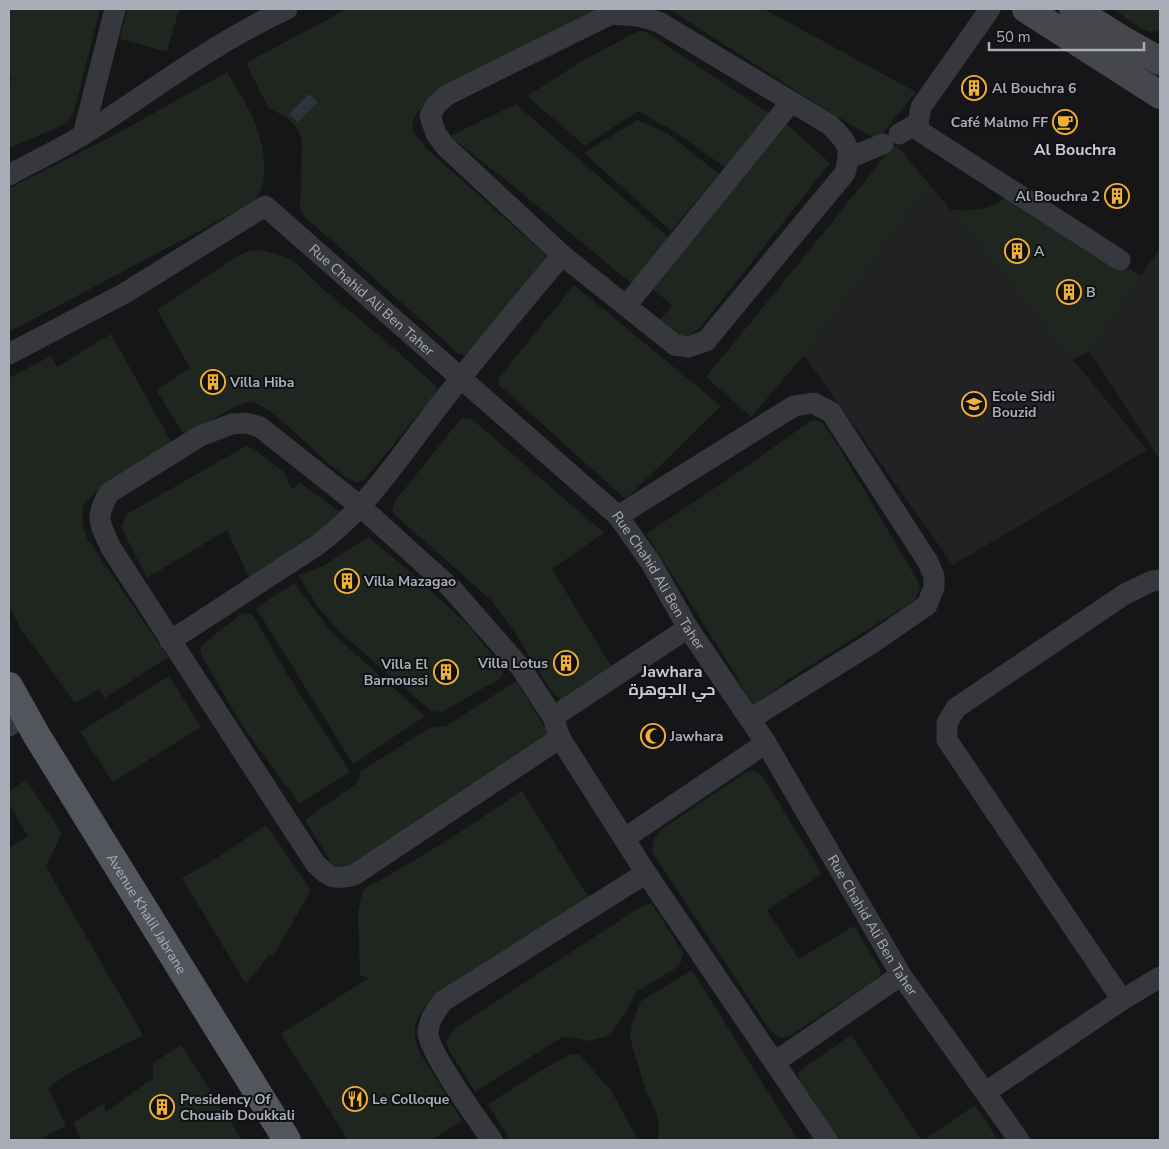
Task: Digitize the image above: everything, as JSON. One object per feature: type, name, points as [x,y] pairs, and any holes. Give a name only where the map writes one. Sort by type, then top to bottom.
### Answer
[{"type":"main road","points":[[1026,9],[1160,95]]},
{"type":"main road","points":[[1074,9],[1123,40],[1160,60]]},
{"type":"main road","name":"Avenue Khalil Jabrane","points":[[9,686],[37,736],[287,1140]]},
{"type":"main road","name":"Avenue Khalil Jabrane","points":[[9,724],[269,1140]]},
{"type":"street","points":[[83,135],[115,9]]},
{"type":"street","points":[[990,9],[921,107],[918,122],[921,132],[1120,260]]},
{"type":"street","points":[[9,175],[83,135],[275,12]]},
{"type":"street","points":[[611,14],[638,16],[659,22],[791,102],[830,125],[846,141],[849,158],[845,173],[706,341],[688,347],[675,345],[562,255],[445,146],[436,134],[430,116],[436,105],[447,95],[611,14]]},
{"type":"street","points":[[626,306],[791,102]]},
{"type":"street","points":[[849,158],[891,139],[918,122]]},
{"type":"street","name":"Rue Chahid Ali Ben Taher","points":[[9,354],[125,292],[265,206],[618,516],[652,563],[688,628],[766,743],[901,975],[1020,1140]]},
{"type":"street","points":[[170,641],[331,536],[361,507],[461,378],[562,255]]},
{"type":"street","points":[[618,516],[794,406],[813,403],[831,412],[928,562],[934,576],[934,587],[927,605],[872,643],[750,719]]},
{"type":"street","points":[[560,738],[354,875],[332,878],[315,863],[110,548],[99,521],[101,507],[109,493],[200,436],[232,424],[246,423],[260,427],[361,507],[452,589],[522,668],[553,717],[560,738],[646,873],[827,1140]]},
{"type":"street","points":[[1122,1000],[947,740],[947,723],[956,708],[1126,594],[1152,581],[1160,580]]},
{"type":"street","points":[[553,717],[688,628]]},
{"type":"street","points":[[625,838],[766,743]]},
{"type":"street","points":[[492,1140],[435,1054],[428,1034],[430,1019],[443,1001],[646,873]]},
{"type":"street","points":[[775,1062],[901,975]]},
{"type":"street","points":[[986,1092],[1122,1000],[1160,977]]},
{"type":"shaded area","points":[[9,9],[100,9],[71,118],[65,124],[9,148],[9,91],[12,77],[9,76]]},
{"type":"shaded area","points":[[127,9],[179,9],[167,52],[120,39]]},
{"type":"shaded area","points":[[347,9],[611,9],[439,95],[420,110],[414,119],[413,130],[428,150],[545,254],[546,259],[469,354],[463,355],[458,353],[304,216],[300,209],[302,140],[300,134],[290,120],[269,109],[246,63]]},
{"type":"shaded area","points":[[669,9],[764,9],[916,92],[877,140],[823,108]]},
{"type":"shaded area","points":[[1115,9],[1160,9],[1160,30],[1154,32],[1143,29]]},
{"type":"shaded area","points":[[642,31],[648,33],[769,113],[725,167],[672,130],[638,111],[585,146],[527,96],[585,59]]},
{"type":"shaded area","points":[[227,72],[249,110],[261,140],[264,172],[261,191],[256,198],[244,207],[11,331],[9,327],[9,188],[111,137]]},
{"type":"shaded area","points":[[309,94],[318,102],[298,122],[289,114]]},
{"type":"shaded area","points":[[516,104],[669,238],[631,283],[450,136]]},
{"type":"shaded area","points":[[637,120],[667,133],[719,174],[671,231],[584,153]]},
{"type":"shaded area","points":[[785,123],[830,163],[699,329],[684,338],[659,321],[672,305],[650,287]]},
{"type":"shaded area","points":[[897,146],[930,185],[804,355],[751,417],[706,377],[892,147]]},
{"type":"shaded area","name":"Ecole Sidi Bouzid","points":[[930,185],[1147,450],[953,565],[804,355]]},
{"type":"shaded area","points":[[1008,196],[1141,276],[1090,352],[1072,359],[950,209],[980,209],[1001,201]]},
{"type":"shaded area","points":[[1160,248],[1160,460],[1090,352]]},
{"type":"shaded area","points":[[262,250],[286,257],[297,264],[323,289],[436,386],[436,393],[363,481],[354,482],[342,474],[271,412],[249,402],[227,411],[186,438],[156,390],[190,368],[157,310],[236,257],[248,251]]},
{"type":"shaded area","points":[[574,285],[721,406],[631,494],[624,498],[499,385],[498,379]]},
{"type":"shaded area","points":[[111,334],[173,445],[95,493],[84,505],[83,527],[88,540],[168,657],[105,698],[99,689],[75,703],[21,629],[9,606],[9,378],[51,356],[57,367]]},
{"type":"shaded area","points":[[463,418],[473,420],[604,533],[552,569],[613,669],[562,701],[553,694],[512,628],[491,600],[396,516],[392,510],[396,500]]},
{"type":"shaded area","points":[[812,420],[822,422],[831,434],[919,583],[920,589],[915,600],[789,679],[752,705],[731,667],[646,534]]},
{"type":"shaded area","points":[[246,446],[253,448],[284,472],[292,489],[300,483],[344,515],[251,582],[227,530],[147,578],[121,527],[127,514]]},
{"type":"shaded area","points":[[368,537],[408,570],[468,625],[502,668],[501,678],[442,712],[431,711],[341,633],[319,608],[298,575],[323,566]]},
{"type":"shaded area","points":[[294,583],[333,634],[425,716],[353,764],[256,608]]},
{"type":"shaded area","points":[[249,613],[253,615],[282,666],[350,772],[299,804],[239,721],[202,656],[200,649],[203,644],[241,614]]},
{"type":"shaded area","points":[[169,676],[201,727],[113,782],[80,732]]},
{"type":"shaded area","points":[[516,681],[551,737],[359,866],[341,868],[332,864],[305,820],[357,783],[361,771],[431,727],[446,726]]},
{"type":"shaded area","points":[[754,771],[765,780],[822,874],[767,910],[799,959],[854,926],[880,969],[880,974],[874,981],[785,1038],[777,1036],[768,1028],[652,852],[654,839],[658,832],[746,772]]},
{"type":"shaded area","points":[[26,780],[62,833],[46,867],[143,1035],[69,1073],[48,1088],[66,1126],[43,1137],[44,1140],[9,1140],[9,848],[28,836],[9,804],[9,791]]},
{"type":"shaded area","points":[[522,791],[591,901],[426,1006],[418,1017],[415,1027],[415,1038],[419,1051],[462,1121],[431,1140],[348,1140],[281,1034],[369,978],[360,975],[358,911],[363,890],[440,845]]},
{"type":"shaded area","points":[[266,825],[311,890],[273,957],[270,954],[246,984],[182,878],[212,861]]},
{"type":"shaded area","points":[[652,904],[683,952],[679,966],[636,992],[626,1012],[607,1036],[588,1041],[564,1036],[475,1092],[449,1050],[446,1041],[454,1029],[640,907]]},
{"type":"shaded area","points":[[690,971],[694,973],[798,1140],[658,1140],[659,1126],[656,1111],[645,1089],[630,1038],[632,1024],[641,1001]]},
{"type":"shaded area","points":[[851,1035],[921,1140],[840,1140],[800,1081],[798,1075],[801,1070]]},
{"type":"shaded area","name":"Presidency Of Chouaib Doukkali","points":[[181,1045],[242,1140],[81,1140],[73,1123],[104,1103],[106,1112],[153,1078],[153,1063]]},
{"type":"shaded area","points":[[571,1054],[580,1055],[612,1092],[638,1140],[510,1140],[488,1104]]},
{"type":"shaded area","points":[[975,1105],[998,1140],[924,1140]]},
{"type":"place","name":"Al Bouchra 6","points":[[974,88]]},
{"type":"place","name":"Café Malmo FF","points":[[1065,122]]},
{"type":"place","name":"Al Bouchra 2","points":[[1117,196]]},
{"type":"place","name":"A","points":[[1017,251]]},
{"type":"place","name":"B","points":[[1069,292]]},
{"type":"place","name":"Villa Hiba","points":[[213,382]]},
{"type":"place","name":"Ecole Sidi Bouzid","points":[[974,404]]},
{"type":"place","name":"Villa Mazagao","points":[[347,581]]},
{"type":"place","name":"Villa Lotus","points":[[566,663]]},
{"type":"place","name":"Villa El Barnoussi","points":[[446,672]]},
{"type":"place","name":"Jawhara","points":[[653,736]]},
{"type":"place","name":"Le Colloque","points":[[355,1099]]},
{"type":"place","name":"Presidency Of Chouaib Doukkali","points":[[162,1107]]},
{"type":"district","name":"Al Bouchra","points":[[1075,149]]},
{"type":"district","name":"Jawhara حي الجوهرة","points":[[672,680]]}]
